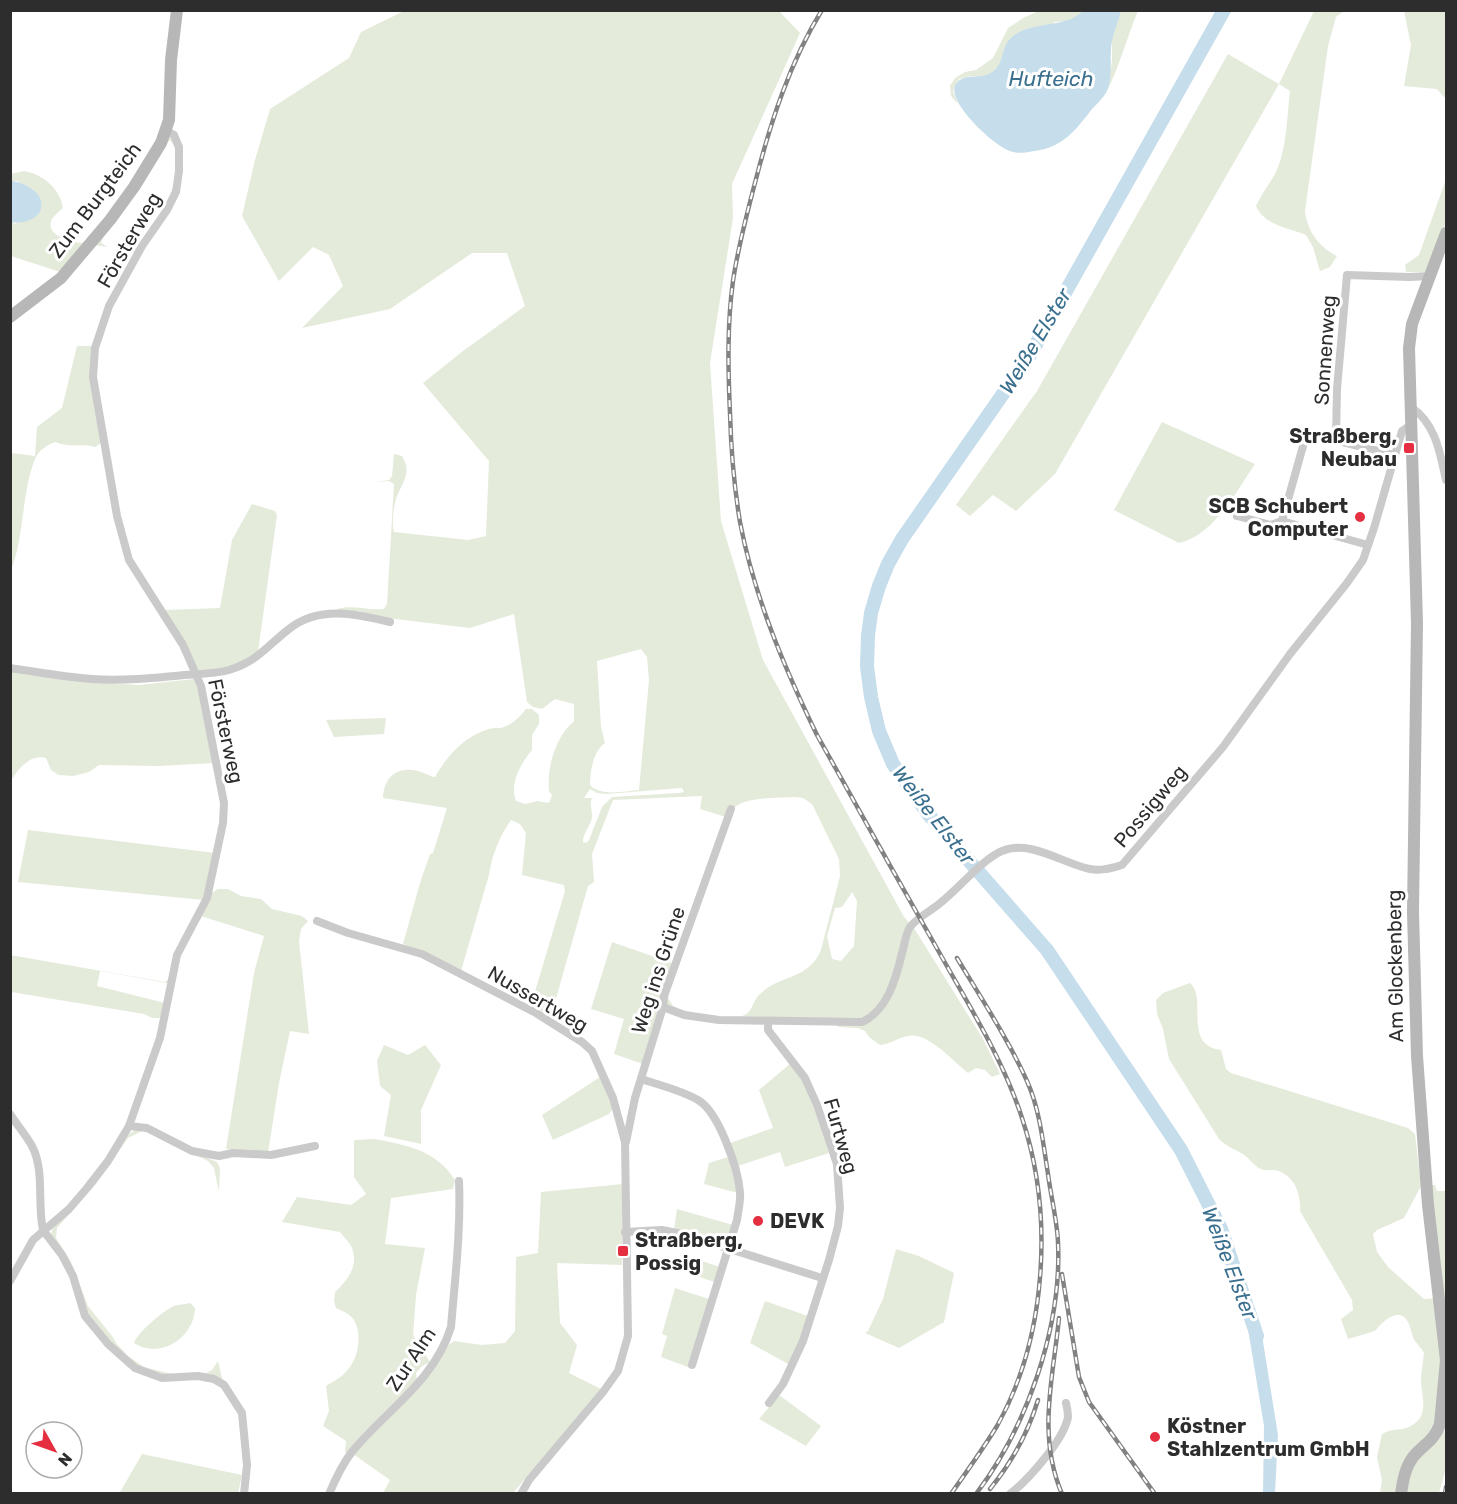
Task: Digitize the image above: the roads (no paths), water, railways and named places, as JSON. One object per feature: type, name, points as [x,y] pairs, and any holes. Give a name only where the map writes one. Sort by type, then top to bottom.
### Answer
[{"type":"main road","name":"Zum Burgteich","points":[[10,317],[61,278],[134,187],[167,131],[171,60],[177,10]]},
{"type":"main road","name":"Am Glockenberg","points":[[1401,1494],[1407,1467],[1414,1456],[1437,1434],[1446,1360],[1428,1205],[1416,1045],[1413,912],[1417,623],[1409,348],[1412,324],[1446,232]]},
{"type":"street","name":"Försterweg","points":[[10,1281],[33,1240],[69,1209],[87,1188],[108,1161],[129,1126],[160,1038],[177,955],[207,898],[222,830],[224,803],[201,686],[178,636],[129,560],[117,516],[93,377],[95,348],[110,306],[142,246],[176,192],[179,147],[174,135],[167,131]]},
{"type":"street","name":"Sonnenweg","points":[[1336,439],[1337,389],[1347,275],[1430,276]]},
{"type":"street","points":[[1412,408],[1424,418],[1432,432],[1439,447],[1446,480]]},
{"type":"street","name":"Possigweg","points":[[663,1008],[684,1016],[719,1020],[850,1024],[862,1022],[873,1017],[887,998],[902,955],[906,934],[912,924],[1001,851],[1025,848],[1090,869],[1103,870],[1122,864],[1223,747],[1290,654],[1363,560],[1402,431],[1412,424]]},
{"type":"street","points":[[1282,521],[1305,439],[1311,434],[1394,455]]},
{"type":"street","points":[[1238,516],[1271,525],[1282,521],[1368,545]]},
{"type":"street","points":[[10,668],[94,679],[140,680],[197,674],[229,670],[255,659],[290,628],[303,620],[346,612],[390,622]]},
{"type":"street","name":"Weg ins Grüne","points":[[625,1142],[628,1138],[641,1079],[676,957],[731,808]]},
{"type":"street","name":"Nussertweg","points":[[317,921],[348,933],[422,954],[536,1012],[582,1041],[592,1051],[616,1108],[625,1142],[628,1336],[618,1371],[529,1480],[521,1494]]},
{"type":"street","name":"Furtweg","points":[[768,1021],[768,1030],[805,1078],[817,1105],[837,1164],[840,1201],[838,1226],[802,1341],[783,1384],[769,1403]]},
{"type":"street","points":[[641,1079],[700,1101],[717,1120],[739,1183],[737,1220],[692,1365]]},
{"type":"street","points":[[10,1114],[35,1154],[39,1172],[40,1217],[43,1230],[62,1255],[73,1276],[85,1316],[108,1344],[135,1368],[162,1378],[198,1376],[214,1379],[224,1385],[242,1413],[247,1465],[244,1494]]},
{"type":"street","points":[[129,1126],[147,1128],[192,1151],[219,1156],[233,1153],[271,1155],[315,1146]]},
{"type":"street","name":"Zur Alm","points":[[328,1494],[351,1453],[401,1404],[421,1380],[448,1336],[451,1327],[458,1239],[459,1181]]},
{"type":"street","points":[[626,1232],[662,1230],[822,1278]]},
{"type":"street","points":[[1010,1494],[1039,1465],[1053,1446],[1068,1415],[1066,1403]]},
{"type":"water","name":"Hufteich","points":[[1084,10],[1121,11],[1112,43],[1107,91],[1074,130],[1053,146],[1016,153],[1005,149],[984,133],[964,112],[954,91],[956,84],[963,78],[985,75],[994,71],[1008,41],[1020,32],[1068,20]]},
{"type":"water","points":[[11,181],[29,187],[40,197],[40,212],[32,219],[11,222]]},
{"type":"water","points":[[1251,1319],[1260,1323],[1278,1435],[1275,1493],[1263,1493],[1264,1426],[1248,1329]]},
{"type":"waterway","name":"Weiße Elster","points":[[1224,10],[1030,355],[902,539],[888,564],[871,613],[867,666],[879,731],[893,764],[928,814],[1047,950],[1181,1150],[1221,1229],[1257,1336]]},
{"type":"railway","points":[[822,10],[800,50],[775,114],[737,255],[728,347],[733,467],[740,522],[753,577],[771,631],[793,683],[817,735],[995,1054],[1014,1096],[1032,1155],[1039,1194],[1040,1275],[1035,1315],[1026,1354],[1014,1391],[997,1426],[951,1494]]},
{"type":"railway","points":[[957,958],[1020,1065],[1035,1103],[1058,1242],[1058,1274],[1054,1308],[1038,1375],[1011,1438],[976,1494]]},
{"type":"railway","points":[[1062,1274],[1079,1377],[1089,1402],[1155,1494]]},
{"type":"railway","points":[[1059,1318],[1048,1428],[1054,1472],[1062,1494]]},
{"type":"railway","points":[[990,1489],[1018,1447],[1038,1400]]},
{"type":"railway","points":[[1445,1494],[1446,1487]]},
{"type":"place","name":"Straßberg, Neubau","points":[[1409,448]]},
{"type":"place","name":"SCB Schubert Computer","points":[[1360,517]]},
{"type":"place","name":"DEVK","points":[[758,1221]]},
{"type":"place","name":"Straßberg, Possig","points":[[623,1251]]},
{"type":"place","name":"Köstner Stahlzentrum GmbH","points":[[1155,1437]]}]
